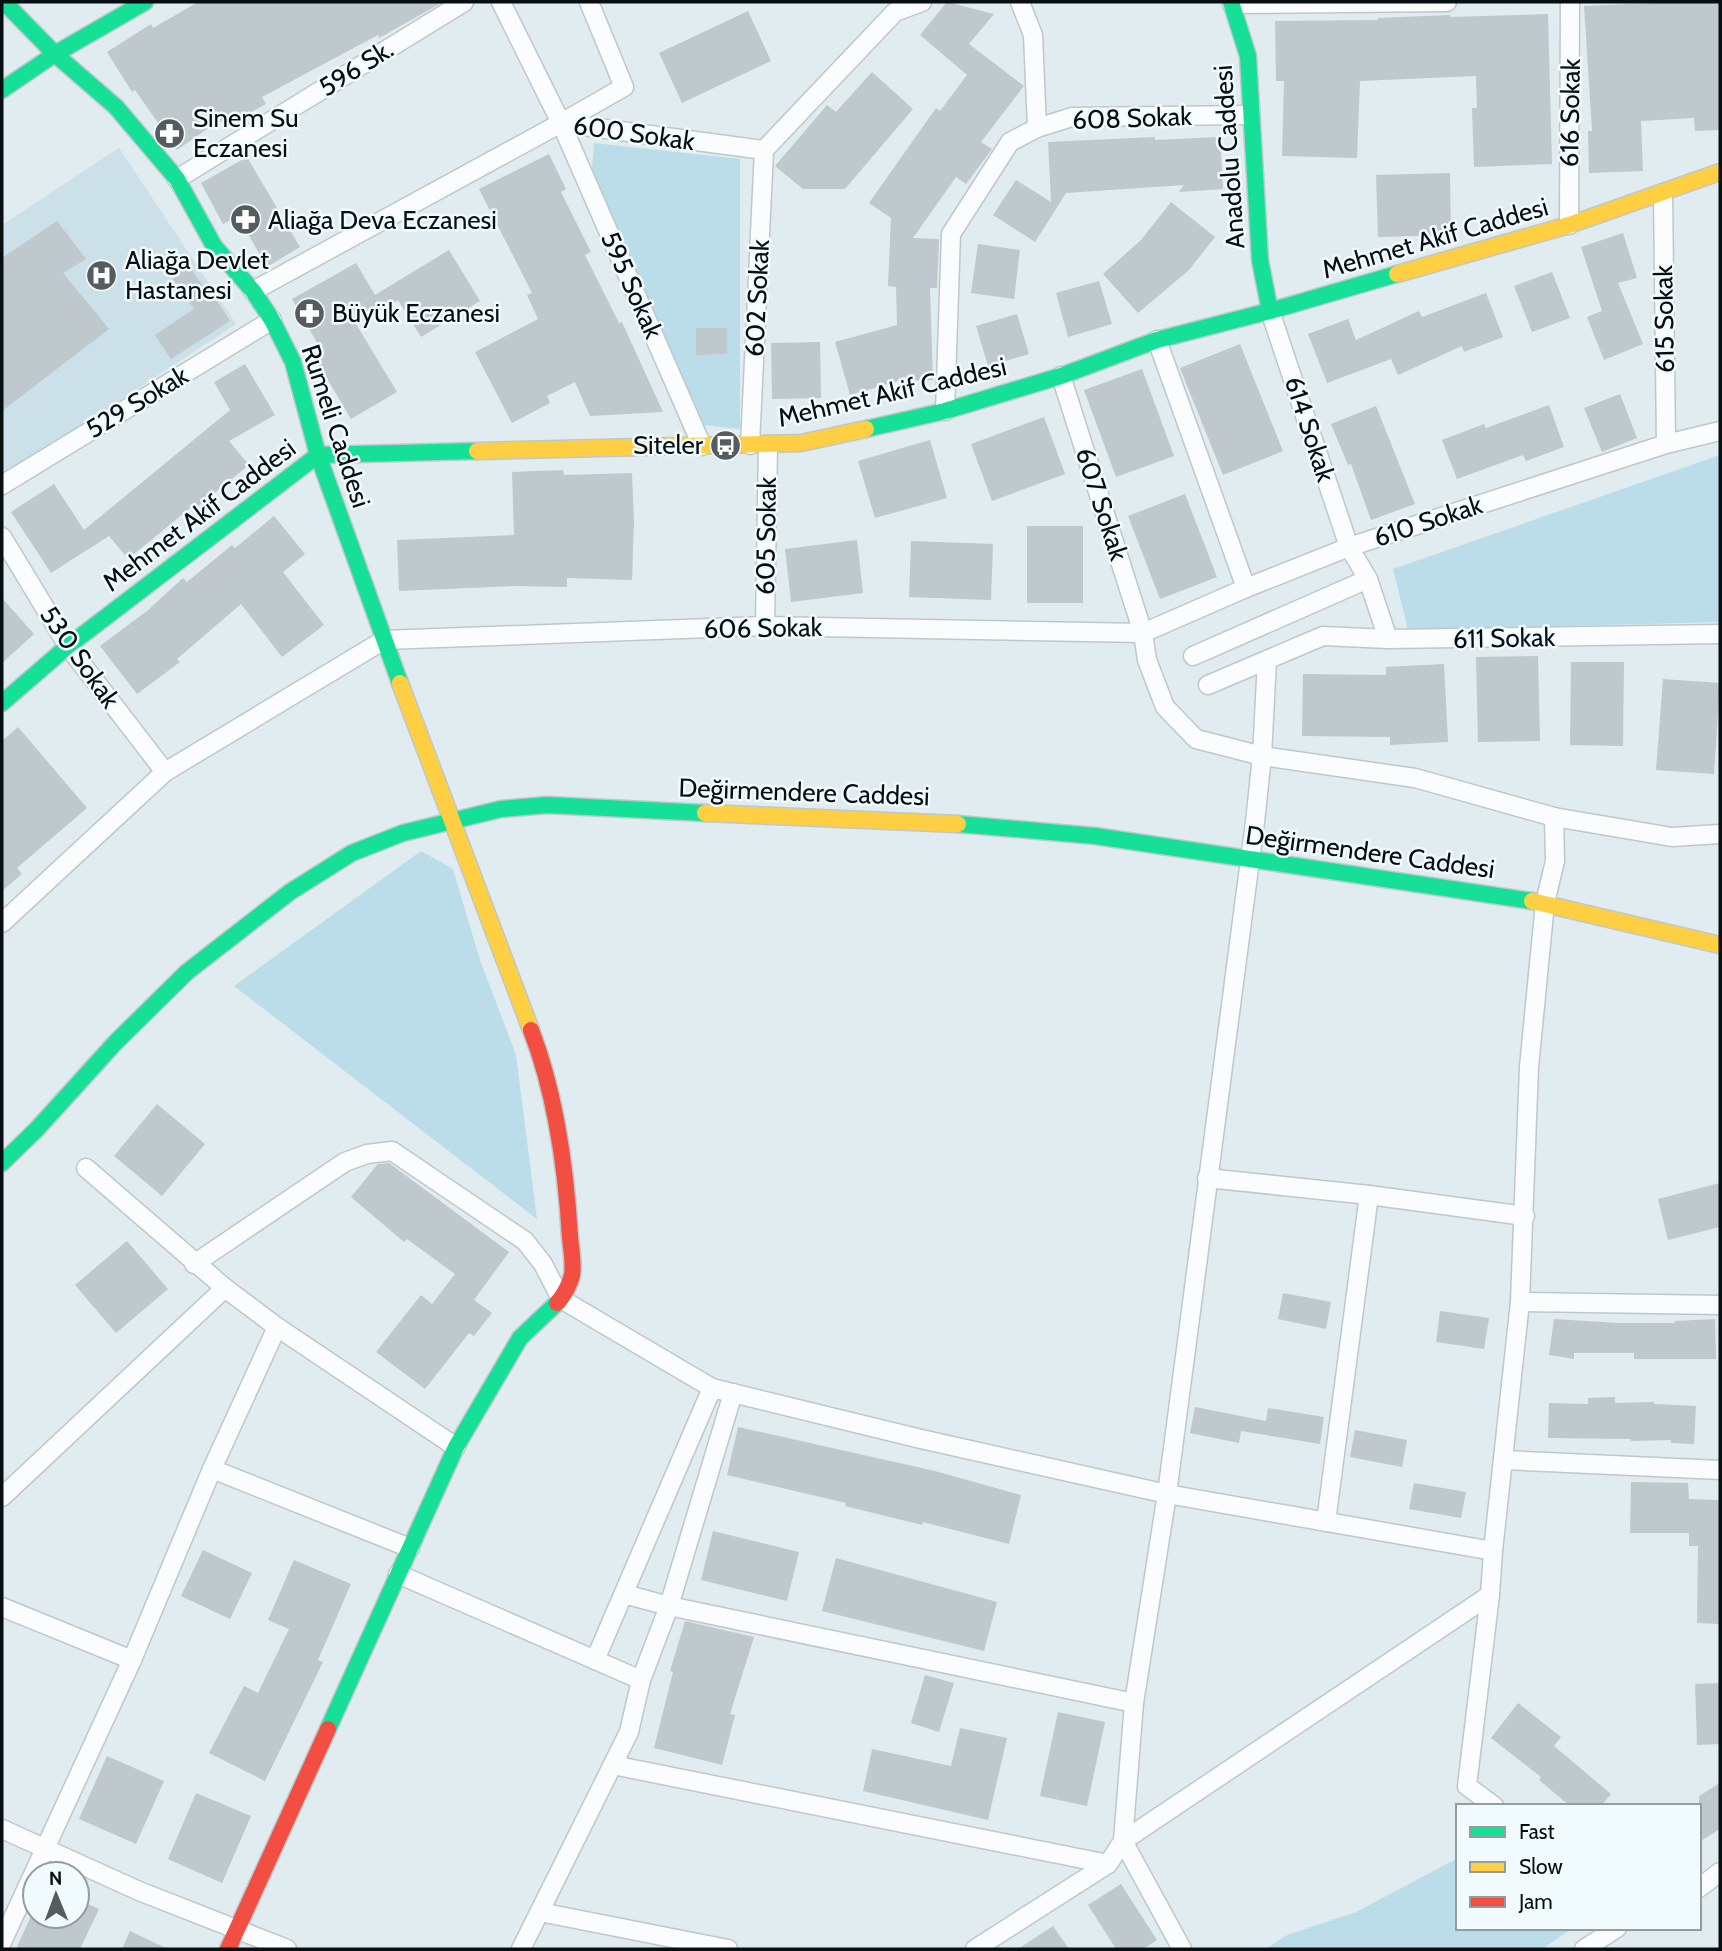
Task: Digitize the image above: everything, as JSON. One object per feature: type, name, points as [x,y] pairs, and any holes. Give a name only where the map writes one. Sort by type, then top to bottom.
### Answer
[{"type":"street","name":"Rumeli Caddesi","points":[[4,2],[55,54],[116,107],[177,179],[214,246],[253,291],[272,320],[292,362],[318,455],[384,640],[542,1058],[558,1138],[569,1219],[572,1275],[561,1299]]},
{"type":"street","points":[[2,90],[55,54],[145,2]]},
{"type":"street","name":"596 Sk.","points":[[177,179],[464,2]]},
{"type":"street","name":"595 Sokak","points":[[501,2],[561,123],[702,446]]},
{"type":"street","points":[[561,123],[624,87],[589,2]]},
{"type":"street","points":[[764,150],[895,7],[922,2]]},
{"type":"street","points":[[1020,2],[1033,35],[1037,128]]},
{"type":"street","points":[[1232,3],[1447,2]]},
{"type":"street","name":"616 Sokak","points":[[1569,225],[1570,2]]},
{"type":"street","name":"Anadolu Caddesi","points":[[1232,3],[1248,56],[1260,260],[1270,311]]},
{"type":"street","name":"608 Sokak","points":[[945,411],[951,234],[1010,142],[1037,128],[1072,117],[1250,115]]},
{"type":"street","name":"600 Sokak","points":[[253,291],[561,123],[764,150]]},
{"type":"street","name":"602 Sokak","points":[[759,445],[764,150]]},
{"type":"street","name":"Mehmet Akif Caddesi","points":[[2,703],[68,646],[318,455],[801,443],[945,411],[1061,376],[1157,340],[1270,311],[1569,225],[1720,172]]},
{"type":"street","name":"615 Sokak","points":[[1663,193],[1666,444]]},
{"type":"street","name":"614 Sokak","points":[[1270,311],[1349,547]]},
{"type":"street","name":"529 Sokak","points":[[2,485],[272,320]]},
{"type":"street","points":[[1157,340],[1246,587]]},
{"type":"street","name":"607 Sokak","points":[[1061,376],[1143,633],[1147,660],[1165,707],[1196,739],[1262,756],[1415,778],[1554,817],[1672,837],[1720,834]]},
{"type":"street","name":"610 Sokak","points":[[1143,633],[1246,587],[1349,547],[1666,444],[1720,431]]},
{"type":"street","name":"605 Sokak","points":[[759,445],[765,626]]},
{"type":"street","name":"530 Sokak","points":[[2,537],[68,646],[165,772]]},
{"type":"street","points":[[1349,547],[1368,579],[1388,639]]},
{"type":"street","points":[[1193,656],[1368,579]]},
{"type":"street","name":"606 Sokak","points":[[384,640],[765,626],[1143,633]]},
{"type":"street","name":"611 Sokak","points":[[1208,684],[1323,636],[1388,639],[1720,634]]},
{"type":"street","points":[[2,923],[165,772],[384,640]]},
{"type":"street","points":[[1182,1949],[1123,1841],[1134,1703],[1167,1494],[1250,859],[1262,756],[1267,660]]},
{"type":"street","name":"Değirmendere Caddesi","points":[[2,1163],[187,972],[290,892],[352,853],[403,833],[501,809],[547,805],[954,822],[1095,836],[1545,903],[1720,945]]},
{"type":"street","points":[[1491,1804],[1466,1786],[1490,1595],[1520,1302],[1529,1067],[1545,903],[1555,861],[1554,817]]},
{"type":"street","points":[[194,1264],[345,1162],[368,1154],[392,1151],[525,1241],[542,1264],[561,1299],[712,1388],[921,1439],[1167,1494],[1493,1550]]},
{"type":"street","points":[[86,1168],[225,1288],[277,1327],[456,1447]]},
{"type":"street","points":[[1207,1178],[1369,1195],[1525,1216]]},
{"type":"street","points":[[1326,1522],[1369,1195]]},
{"type":"street","points":[[2,1497],[225,1288]]},
{"type":"street","points":[[228,1949],[456,1447],[520,1338],[561,1299]]},
{"type":"street","points":[[1520,1302],[1720,1305]]},
{"type":"street","points":[[2,1942],[132,1660],[212,1469],[277,1327]]},
{"type":"street","points":[[595,1660],[712,1388]]},
{"type":"street","points":[[521,1949],[629,1732],[641,1680],[669,1606],[733,1393]]},
{"type":"street","points":[[1504,1461],[1720,1470]]},
{"type":"street","points":[[212,1469],[410,1548]]},
{"type":"street","points":[[398,1573],[641,1680]]},
{"type":"street","points":[[624,1594],[669,1606],[1134,1703]]},
{"type":"street","points":[[975,1949],[995,1944],[1108,1864],[1123,1841],[1490,1595]]},
{"type":"street","points":[[2,1607],[132,1660]]},
{"type":"street","points":[[613,1765],[1108,1864]]},
{"type":"street","points":[[2,1829],[139,1891],[287,1949]]},
{"type":"street","points":[[1701,1886],[1720,1872]]},
{"type":"street","points":[[540,1913],[728,1949]]},
{"type":"street","points":[[1584,1949],[1614,1930]]},
{"type":"shaded area","points":[[594,143],[740,159],[740,429],[704,425],[592,169]]},
{"type":"shaded area","name":"Aliağa Devlet Hastanesi","points":[[119,148],[236,324],[2,478],[2,225]]},
{"type":"shaded area","points":[[1720,455],[1720,622],[1408,630],[1393,569]]},
{"type":"shaded area","points":[[421,851],[453,869],[480,960],[516,1055],[537,1219],[234,986]]},
{"type":"shaded area","points":[[1456,1859],[1456,1930],[1570,1930],[1542,1949],[1266,1949],[1287,1935],[1356,1912]]},
{"type":"building","points":[[198,2],[443,2],[379,38],[378,35],[262,97],[266,104],[224,127],[220,120],[177,150],[135,90],[132,92],[107,52],[151,24],[153,28]]},
{"type":"building","points":[[947,2],[994,14],[969,44],[1024,86],[981,142],[992,149],[966,184],[956,177],[913,238],[939,239],[937,288],[930,288],[933,380],[898,381],[850,395],[835,342],[897,325],[896,287],[888,286],[891,218],[869,203],[936,108],[940,111],[967,75],[920,35]]},
{"type":"building","points":[[1720,2],[1720,130],[1695,131],[1694,118],[1641,121],[1643,171],[1589,173],[1588,131],[1592,131],[1584,6]]},
{"type":"building","points":[[748,11],[771,61],[682,103],[659,53]]},
{"type":"building","points":[[1548,14],[1552,164],[1474,167],[1472,108],[1477,108],[1476,76],[1360,81],[1357,158],[1282,156],[1284,81],[1276,81],[1275,21]]},
{"type":"building","points":[[872,72],[913,109],[845,189],[803,189],[775,166],[827,105],[836,112]]},
{"type":"building","points":[[1155,137],[1155,140],[1220,137],[1223,189],[1179,192],[1184,185],[1066,193],[1035,242],[993,215],[1016,180],[1051,202],[1048,142]]},
{"type":"building","points":[[549,154],[566,189],[561,192],[591,252],[585,255],[619,323],[622,322],[663,412],[590,416],[575,382],[547,396],[550,403],[512,423],[475,352],[538,319],[527,295],[532,293],[479,189]]},
{"type":"building","points":[[247,157],[300,247],[267,267],[238,217],[223,224],[201,183]]},
{"type":"building","points":[[1450,173],[1451,235],[1378,237],[1376,175]]},
{"type":"building","points":[[1171,202],[1215,237],[1189,270],[1138,313],[1103,274],[1141,240]]},
{"type":"building","points":[[57,221],[86,259],[63,273],[109,329],[2,411],[2,258]]},
{"type":"building","points":[[1623,233],[1637,278],[1618,283],[1643,344],[1604,360],[1587,317],[1602,311],[1581,247]]},
{"type":"building","points":[[978,244],[1020,250],[1014,299],[971,293]]},
{"type":"building","points":[[449,250],[480,301],[421,337],[398,300],[356,324],[397,392],[351,419],[316,360],[324,355],[292,299],[356,263],[375,295]]},
{"type":"building","points":[[183,257],[230,321],[171,359],[155,335],[194,309],[166,269]]},
{"type":"building","points":[[1552,272],[1570,318],[1532,332],[1514,286]]},
{"type":"building","points":[[1099,281],[1112,324],[1068,337],[1056,293]]},
{"type":"building","points":[[1486,293],[1503,337],[1464,352],[1462,346],[1398,375],[1391,359],[1327,383],[1308,334],[1348,319],[1356,340],[1419,311],[1422,317]]},
{"type":"building","points":[[1017,314],[1029,354],[988,366],[976,326]]},
{"type":"building","points":[[696,328],[727,328],[727,354],[696,355]]},
{"type":"building","points":[[820,342],[821,398],[772,399],[771,343]]},
{"type":"building","points":[[1240,344],[1283,451],[1223,475],[1180,368]]},
{"type":"building","points":[[245,364],[275,415],[229,441],[249,465],[197,507],[195,504],[128,559],[109,536],[51,573],[11,512],[54,484],[84,530],[230,410],[214,382]]},
{"type":"building","points":[[1142,369],[1174,456],[1116,477],[1084,390]]},
{"type":"building","points":[[1620,394],[1637,438],[1602,452],[1584,408]]},
{"type":"building","points":[[1549,405],[1564,447],[1526,461],[1523,455],[1457,479],[1442,440],[1484,424],[1486,428]]},
{"type":"building","points":[[1376,406],[1415,504],[1371,520],[1351,464],[1348,465],[1331,424]]},
{"type":"building","points":[[1044,417],[1065,474],[992,501],[971,444]]},
{"type":"building","points":[[930,440],[947,498],[875,518],[858,461]]},
{"type":"building","points":[[563,470],[564,475],[632,473],[632,580],[567,578],[567,587],[515,586],[399,591],[397,540],[514,535],[512,472]]},
{"type":"building","points":[[1185,494],[1217,577],[1160,599],[1128,516]]},
{"type":"building","points":[[274,516],[305,554],[283,572],[324,625],[282,657],[241,604],[177,659],[180,662],[137,694],[100,646],[147,611],[183,578],[187,582],[232,545],[235,548]]},
{"type":"building","points":[[1027,526],[1083,526],[1083,603],[1027,603]]},
{"type":"building","points":[[857,540],[863,593],[791,602],[785,549]]},
{"type":"building","points":[[911,541],[993,544],[991,600],[909,597]]},
{"type":"building","points":[[2,598],[34,634],[2,663]]},
{"type":"building","points":[[1538,656],[1540,741],[1478,742],[1476,657]]},
{"type":"building","points":[[1571,662],[1624,662],[1623,746],[1570,745]]},
{"type":"building","points":[[1444,664],[1448,742],[1390,745],[1390,737],[1302,736],[1303,674],[1386,675],[1386,667]]},
{"type":"building","points":[[1663,679],[1720,683],[1714,774],[1656,770]]},
{"type":"building","points":[[18,727],[87,808],[17,868],[22,874],[2,891],[2,741]]},
{"type":"building","points":[[157,1104],[205,1144],[162,1196],[114,1156]]},
{"type":"building","points":[[389,1163],[509,1252],[474,1300],[492,1313],[474,1336],[469,1333],[425,1389],[376,1352],[421,1295],[432,1304],[455,1274],[407,1239],[404,1242],[351,1197],[378,1164]]},
{"type":"building","points":[[1720,1183],[1720,1227],[1668,1240],[1658,1199]]},
{"type":"building","points":[[127,1241],[168,1289],[116,1333],[75,1285]]},
{"type":"building","points":[[1283,1293],[1331,1302],[1326,1329],[1278,1319]]},
{"type":"building","points":[[1440,1311],[1489,1318],[1484,1349],[1436,1342]]},
{"type":"building","points":[[1554,1319],[1675,1323],[1715,1319],[1716,1359],[1634,1359],[1634,1353],[1574,1353],[1574,1359],[1549,1355]]},
{"type":"building","points":[[1615,1397],[1615,1403],[1654,1402],[1696,1406],[1694,1444],[1671,1443],[1671,1440],[1548,1438],[1549,1403],[1588,1404],[1588,1398]]},
{"type":"building","points":[[1195,1407],[1266,1421],[1268,1408],[1324,1417],[1320,1444],[1241,1431],[1239,1443],[1190,1433]]},
{"type":"building","points":[[738,1427],[935,1471],[1021,1495],[1009,1544],[923,1522],[922,1525],[845,1506],[846,1503],[727,1475]]},
{"type":"building","points":[[1355,1430],[1407,1440],[1402,1467],[1350,1457]]},
{"type":"building","points":[[1631,1482],[1688,1483],[1689,1499],[1720,1500],[1720,1624],[1697,1623],[1698,1546],[1689,1546],[1689,1533],[1630,1533]]},
{"type":"building","points":[[1414,1483],[1466,1492],[1461,1518],[1409,1509]]},
{"type":"building","points":[[713,1531],[799,1552],[787,1601],[701,1580]]},
{"type":"building","points":[[203,1550],[252,1573],[230,1619],[181,1596]]},
{"type":"building","points":[[836,1558],[997,1602],[984,1651],[822,1611]]},
{"type":"building","points":[[294,1560],[351,1584],[318,1660],[323,1662],[265,1781],[209,1753],[244,1686],[258,1693],[289,1629],[268,1620]]},
{"type":"building","points":[[685,1621],[754,1637],[730,1714],[735,1715],[722,1765],[654,1748],[673,1672],[670,1671]]},
{"type":"building","points":[[925,1675],[954,1683],[939,1732],[911,1723]]},
{"type":"building","points":[[1720,1683],[1720,1744],[1697,1745],[1695,1684]]},
{"type":"building","points":[[1518,1703],[1561,1737],[1554,1746],[1611,1794],[1603,1804],[1568,1804],[1539,1780],[1541,1777],[1491,1738]]},
{"type":"building","points":[[1058,1712],[1105,1722],[1087,1806],[1040,1796]]},
{"type":"building","points":[[960,1728],[1007,1738],[988,1820],[863,1791],[872,1749],[951,1766]]},
{"type":"building","points":[[107,1756],[164,1781],[136,1844],[79,1819]]},
{"type":"building","points":[[1720,1783],[1720,1829],[1701,1841],[1701,1804],[1699,1796]]},
{"type":"building","points":[[196,1793],[251,1816],[222,1883],[168,1859]]},
{"type":"building","points":[[1121,1884],[1157,1940],[1143,1949],[1116,1949],[1088,1905]]},
{"type":"building","points":[[91,1905],[99,1909],[91,1926]]},
{"type":"building","points":[[1053,1926],[1069,1949],[1018,1949]]},
{"type":"building","points":[[25,1930],[89,1930],[80,1949],[16,1949]]},
{"type":"building","points":[[130,1931],[168,1949],[122,1949]]},
{"type":"traffic: fast","points":[[4,2],[55,54],[116,107],[177,179],[214,246],[253,291],[272,320],[293,362],[318,455],[400,683]]},
{"type":"traffic: fast","points":[[2,90],[55,54],[145,2]]},
{"type":"traffic: fast","points":[[1231,2],[1248,56],[1260,260],[1270,311]]},
{"type":"traffic: fast","points":[[866,429],[945,411],[1061,376],[1157,340],[1397,274]]},
{"type":"traffic: fast","points":[[2,703],[68,646],[318,455],[477,451]]},
{"type":"traffic: fast","points":[[2,1163],[37,1129],[115,1043],[187,972],[290,892],[352,853],[403,833],[501,809],[547,805],[705,813]]},
{"type":"traffic: fast","points":[[958,824],[1095,836],[1532,901]]},
{"type":"traffic: fast","points":[[328,1729],[456,1447],[520,1338],[557,1303]]},
{"type":"traffic: slow","points":[[1397,274],[1569,225],[1720,172]]},
{"type":"traffic: slow","points":[[477,451],[801,443],[866,429]]},
{"type":"traffic: slow","points":[[400,683],[531,1030]]},
{"type":"traffic: slow","points":[[705,813],[958,824]]},
{"type":"traffic: slow","points":[[1532,901],[1720,945]]},
{"type":"traffic: jam","points":[[531,1030],[553,1105],[562,1158],[573,1261],[571,1279],[557,1303]]},
{"type":"traffic: jam","points":[[228,1949],[328,1729]]},
{"type":"place","name":"Sinem Su Eczanesi","points":[[170,133]]},
{"type":"place","name":"Aliağa Deva Eczanesi","points":[[245,220]]},
{"type":"place","name":"Aliağa Devlet Hastanesi","points":[[102,275]]},
{"type":"place","name":"Büyük Eczanesi","points":[[309,313]]},
{"type":"place","name":"Siteler","points":[[726,445]]}]
